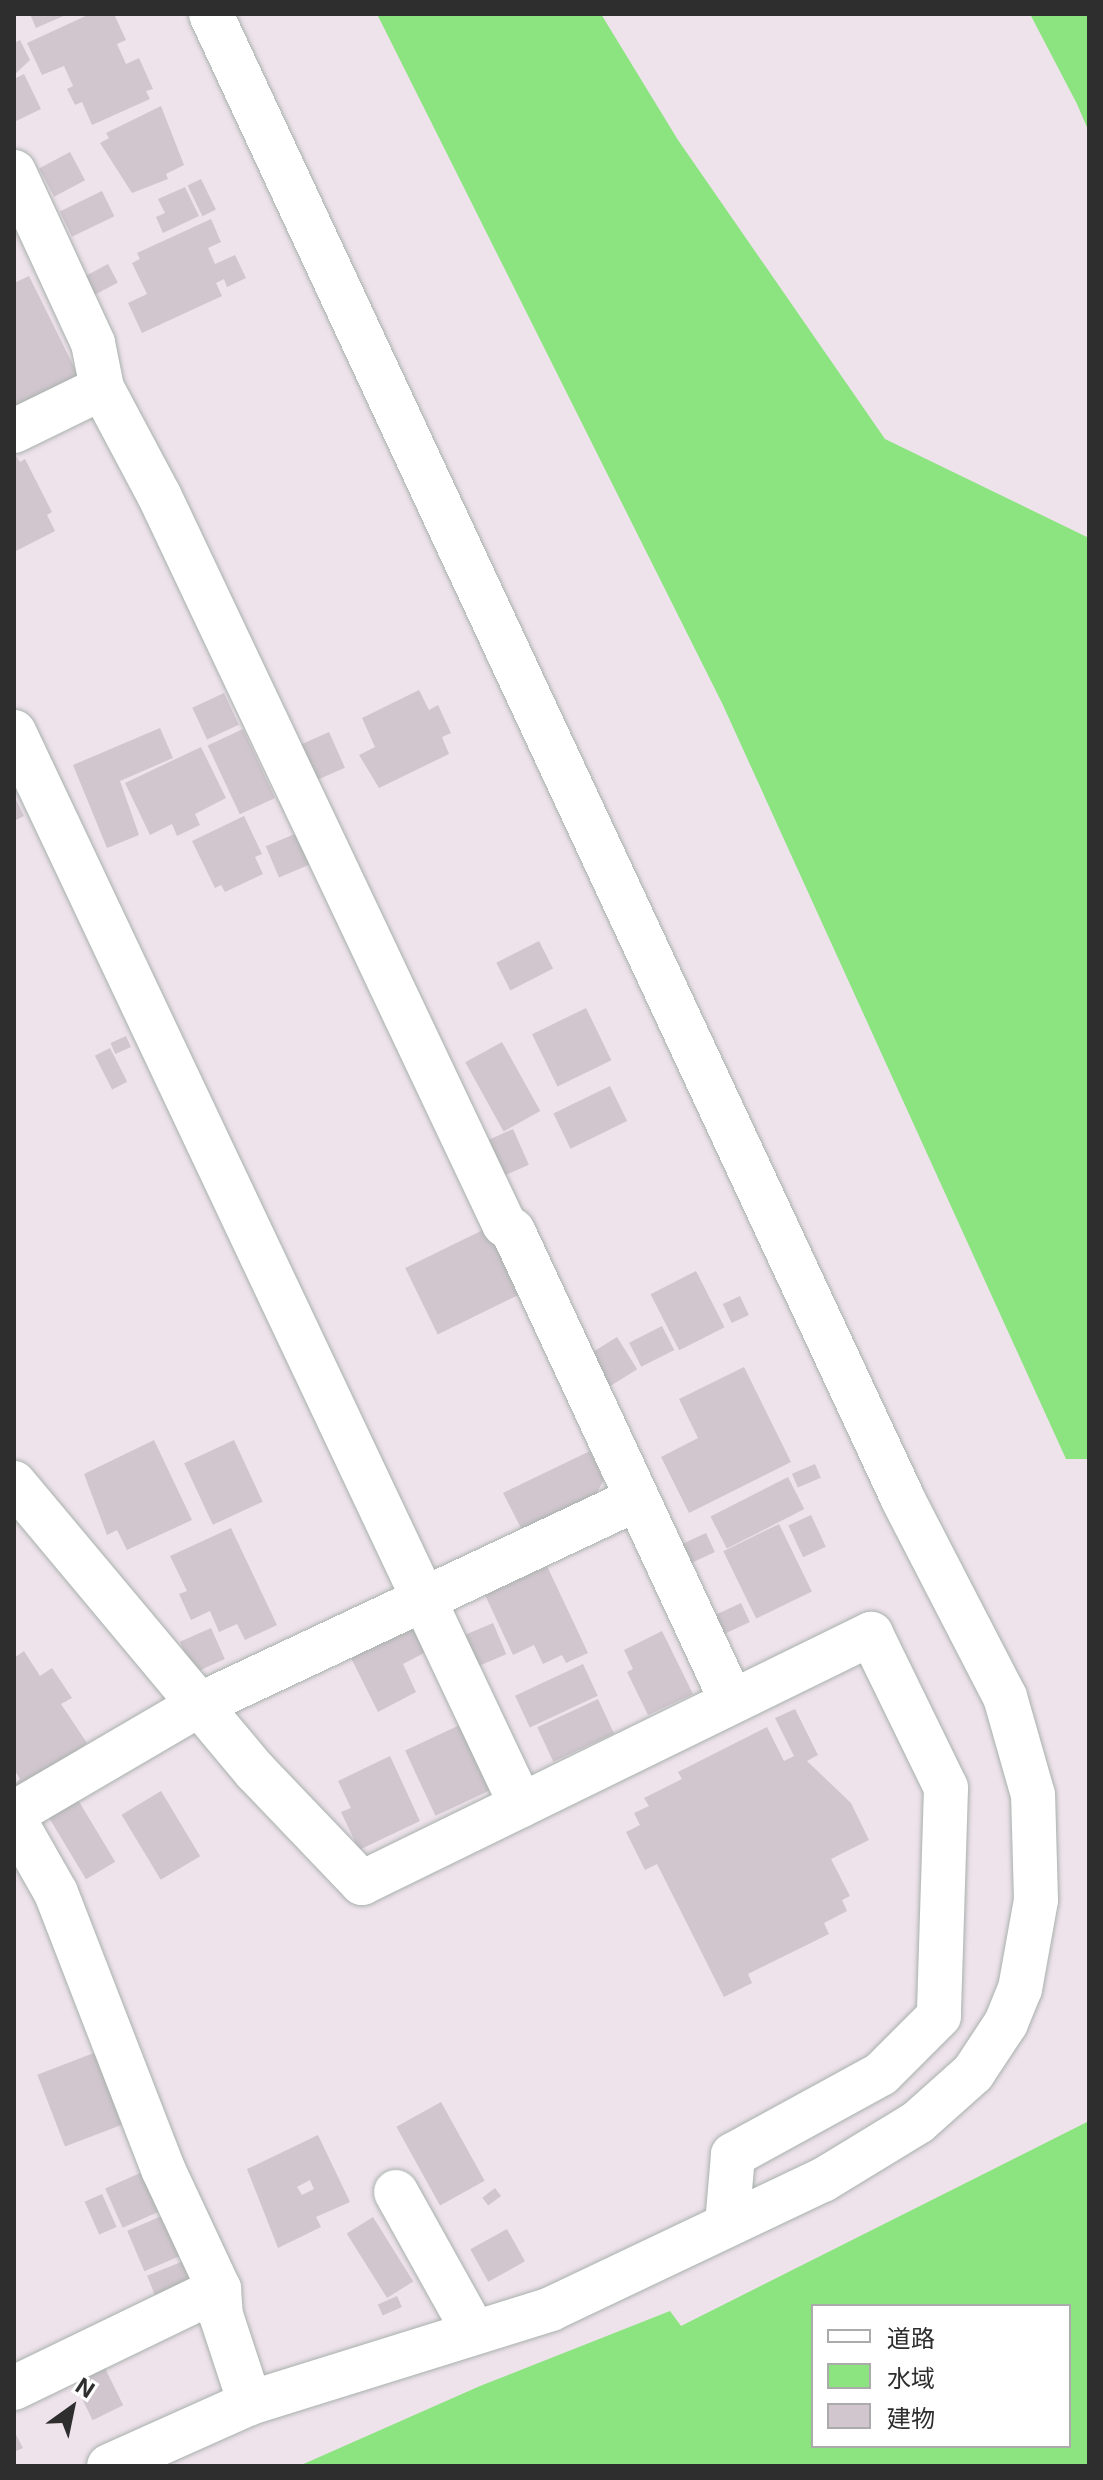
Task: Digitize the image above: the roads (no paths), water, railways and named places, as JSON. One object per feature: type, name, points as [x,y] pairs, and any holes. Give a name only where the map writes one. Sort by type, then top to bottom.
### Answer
[{"type":"street","points":[[109,2466],[250,2403],[551,2309],[823,2180],[918,2122],[973,2073],[1006,2023],[1020,1989],[1036,1900],[1033,1795],[1005,1697],[903,1499],[211,14]]},
{"type":"street","points":[[14,172],[93,343],[102,388],[159,495],[504,1224],[513,1231],[634,1500],[732,1702]]},
{"type":"street","points":[[14,431],[102,388]]},
{"type":"street","points":[[14,732],[425,1595],[521,1805]]},
{"type":"street","points":[[14,1483],[199,1705],[362,1883],[871,1634],[946,1788],[939,2016],[881,2074],[733,2155],[727,2225]]},
{"type":"street","points":[[250,2403],[221,2315],[219,2289],[163,2169],[56,1893],[14,1816],[199,1705],[425,1595],[634,1500]]},
{"type":"street","points":[[396,2192],[474,2332]]},
{"type":"street","points":[[14,2388],[219,2289]]},
{"type":"water","points":[[377,14],[601,14],[678,140],[885,439],[1089,538],[1089,1459],[1066,1459],[722,703]]},
{"type":"water","points":[[1030,14],[1089,14],[1089,132],[1077,104]]},
{"type":"water","points":[[1089,2121],[1089,2466],[299,2466],[480,2386],[670,2311],[681,2326]]}]
